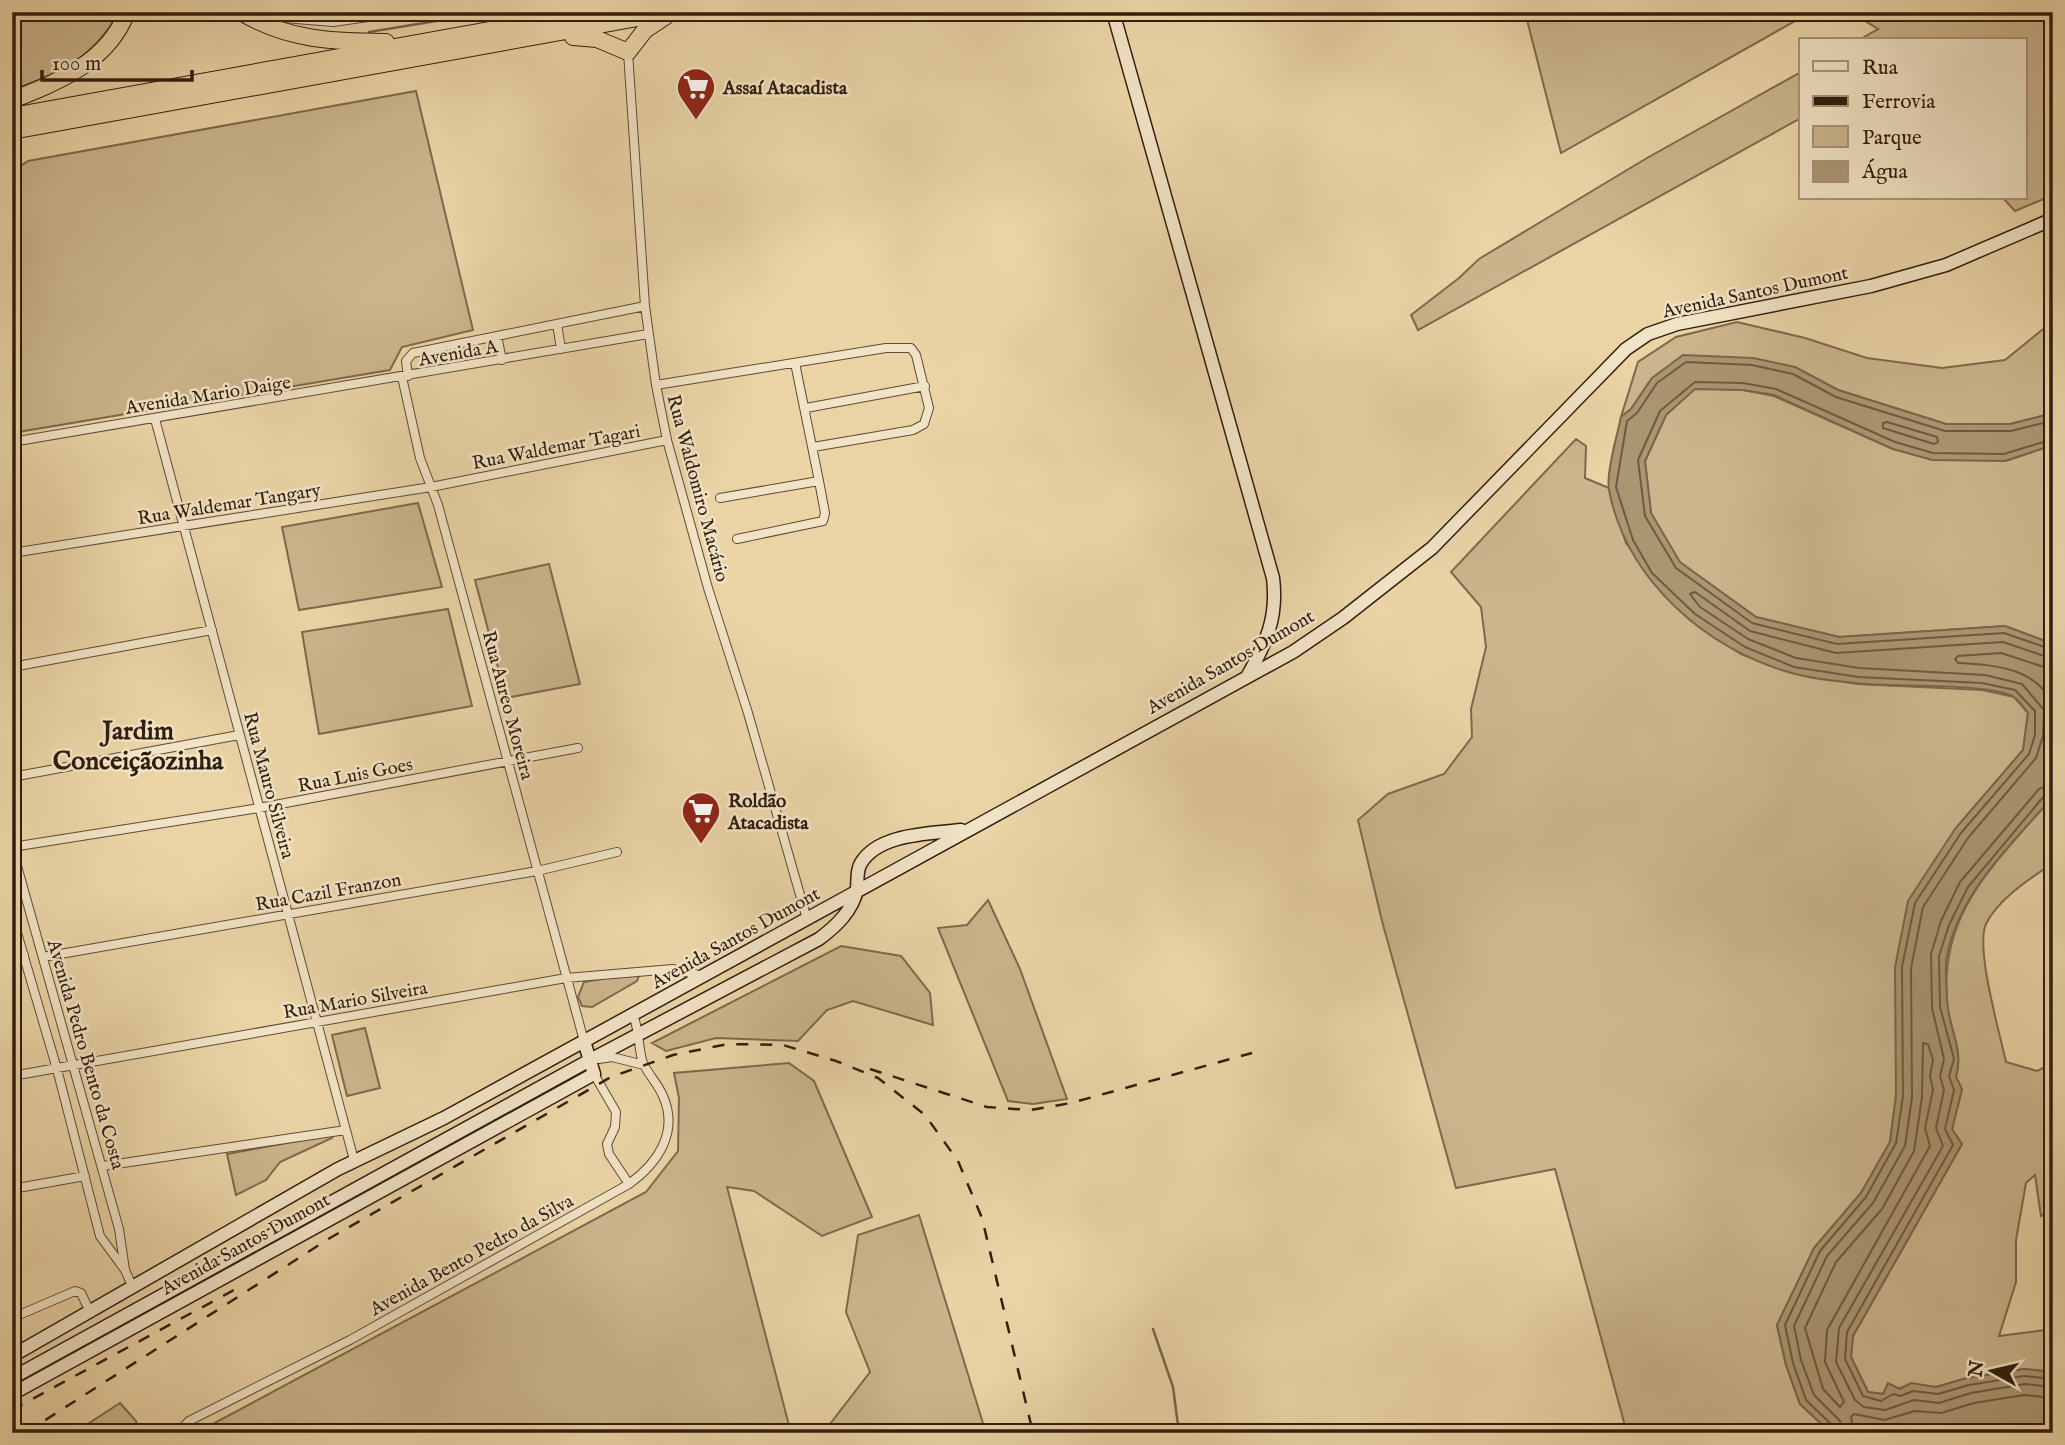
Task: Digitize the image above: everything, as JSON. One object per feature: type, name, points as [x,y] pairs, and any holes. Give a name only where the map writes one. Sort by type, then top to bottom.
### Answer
[{"type":"highway","points":[[12,100],[78,71],[111,40],[127,12]]},
{"type":"highway","points":[[12,117],[590,12]]},
{"type":"highway","points":[[548,35],[597,39],[628,51],[645,30],[671,12]]},
{"type":"highway","points":[[12,131],[671,12]]},
{"type":"highway","points":[[242,13],[290,34],[317,40],[426,43]]},
{"type":"main road","points":[[1113,12],[1273,578],[1275,605],[1270,634],[1247,677]]},
{"type":"main road","name":"Avenida Santos Dumont","points":[[12,1356],[354,1160],[444,1118],[633,1015],[1247,677],[1333,625],[1432,548],[1606,369],[1648,334],[1677,324],[1871,286],[1947,265],[2053,219]]},
{"type":"main road","points":[[857,892],[858,869],[872,852],[906,837],[968,829]]},
{"type":"main road","name":"Avenida Santos Dumont","points":[[12,1378],[590,1060],[818,939],[842,920],[857,892]]},
{"type":"main road","points":[[584,1041],[594,1074]]},
{"type":"main road","name":"Avenida Santos Dumont","points":[[12,1394],[594,1074]]},
{"type":"street","points":[[242,13],[315,22],[352,21],[403,12]]},
{"type":"street","name":"Rua Waldomiro Macário","points":[[628,51],[645,306],[667,440],[807,919]]},
{"type":"street","name":"Avenida A","points":[[645,306],[413,353],[406,361],[405,377],[648,334]]},
{"type":"street","points":[[557,324],[561,349]]},
{"type":"street","points":[[497,336],[502,360]]},
{"type":"street","points":[[656,385],[886,348],[911,348],[916,355],[929,408],[924,424],[913,430],[813,447]]},
{"type":"street","points":[[737,540],[823,521],[825,513],[820,481],[795,363]]},
{"type":"street","name":"Avenida Mario Daige","points":[[12,442],[405,377]]},
{"type":"street","name":"Rua Aureo Moreira","points":[[405,377],[420,458],[431,487],[584,1041]]},
{"type":"street","points":[[806,408],[925,386]]},
{"type":"street","name":"Rua Mauro Silveira","points":[[155,419],[354,1160]]},
{"type":"street","name":"Rua Waldemar Tagari","points":[[451,483],[667,440]]},
{"type":"street","points":[[720,498],[820,481]]},
{"type":"street","name":"Rua Waldemar Tangary","points":[[12,554],[451,483]]},
{"type":"street","points":[[12,667],[212,631]]},
{"type":"street","points":[[12,776],[239,735]]},
{"type":"street","name":"Rua Luis Goes","points":[[12,847],[258,808],[578,748]]},
{"type":"street","name":"Avenida Pedro Bento da Costa","points":[[12,847],[120,1229],[124,1270]]},
{"type":"street","name":"Rua Cazil Franzon","points":[[43,957],[537,871],[617,852]]},
{"type":"street","name":"Avenida Pedro Bento da Costa","points":[[12,916],[57,1069],[100,1236],[134,1288]]},
{"type":"street","points":[[12,958],[24,956]]},
{"type":"street","name":"Rua Mario Silveira","points":[[12,1076],[566,978],[673,969],[704,976]]},
{"type":"street","name":"Avenida Bento Pedro da Silva","points":[[177,1433],[189,1420],[349,1340],[629,1184],[650,1169],[658,1158],[668,1128],[663,1097],[644,1065],[640,1034],[633,1015]]},
{"type":"street","points":[[590,1060],[612,1057],[644,1065]]},
{"type":"street","points":[[594,1074],[616,1112],[615,1127],[607,1144],[609,1154],[629,1184]]},
{"type":"street","points":[[103,1166],[346,1130]]},
{"type":"street","points":[[12,1188],[85,1176]]},
{"type":"street","points":[[12,1318],[75,1291],[81,1293],[90,1312]]},
{"type":"green space","points":[[12,12],[119,12],[98,42],[74,62],[46,77],[12,90]]},
{"type":"green space","points":[[1525,12],[1554,13],[1811,12],[1561,153]]},
{"type":"green space","points":[[1838,12],[2053,12],[2053,195],[2015,211],[2005,200],[2026,200],[2026,38],[1862,38],[1878,29],[1857,16]]},
{"type":"green space","points":[[1799,73],[1799,119],[1418,330],[1411,315],[1479,259],[1647,158]]},
{"type":"green space","points":[[416,91],[473,330],[402,347],[390,370],[12,433],[12,172],[28,161]]},
{"type":"green space","points":[[2053,321],[2053,409],[2042,416],[2010,424],[1946,424],[1838,390],[1795,367],[1652,378],[1631,409],[1621,417],[1638,362],[1676,337],[1737,322],[1805,338],[1867,358],[1942,368],[2005,360]]},
{"type":"green space","points":[[1695,388],[1743,390],[1774,396],[1893,449],[2005,461],[2053,445],[2053,644],[2005,626],[1839,637],[1756,617],[1679,562],[1651,513],[1645,461],[1666,415]]},
{"type":"green space","points":[[1576,439],[1586,446],[1585,478],[1609,488],[1626,543],[1690,620],[1741,654],[1792,673],[1857,684],[1982,690],[2014,697],[2028,713],[2023,750],[1955,829],[1896,1096],[1890,1142],[1861,1193],[1814,1248],[1777,1325],[1786,1365],[1800,1404],[1831,1433],[1627,1433],[1555,1169],[1456,1188],[1382,921],[1358,820],[1388,794],[1444,774],[1472,737],[1471,709],[1486,647],[1481,607],[1451,572]]},
{"type":"green space","points":[[418,503],[442,587],[299,610],[282,527]]},
{"type":"green space","points":[[549,564],[580,684],[506,698],[475,580]]},
{"type":"green space","points":[[448,609],[472,706],[319,734],[302,632]]},
{"type":"green space","points":[[2046,804],[2053,811],[2053,863],[1998,906],[1986,924],[1983,936],[1986,971],[2006,1062],[2037,1071],[2053,1063],[2053,1208],[2041,1216],[2035,1175],[2026,1183],[2016,1240],[2016,1282],[1999,1336],[2053,1329],[2053,1372],[2024,1369],[1967,1378],[1936,1387],[1911,1384],[1883,1394],[1868,1392],[1851,1357],[1853,1336],[1962,1144],[1952,1129],[1962,1089],[1956,1077],[1957,1049],[1947,1004],[1947,972],[1952,944],[1973,894]]},
{"type":"green space","points":[[988,900],[1020,969],[1067,1099],[1033,1104],[1008,1101],[938,928],[967,925]]},
{"type":"green space","points":[[841,946],[901,956],[930,993],[933,1025],[853,1001],[827,1010],[798,1041],[716,1038],[666,1051],[652,1043]]},
{"type":"green space","points":[[634,973],[639,976],[637,981],[592,1007],[582,1006],[578,997],[584,982]]},
{"type":"green space","points":[[365,1028],[380,1088],[347,1096],[332,1035]]},
{"type":"green space","points":[[789,1063],[814,1081],[872,1217],[822,1236],[754,1191],[727,1187],[791,1433],[196,1433],[646,1192],[678,1151],[679,1098],[674,1073]]},
{"type":"green space","points":[[331,1135],[332,1138],[280,1162],[266,1180],[236,1195],[227,1154]]},
{"type":"green space","points":[[919,1215],[986,1433],[832,1433],[830,1424],[870,1372],[846,1312],[858,1235]]},
{"type":"green space","points":[[120,1403],[136,1421],[139,1433],[74,1433]]},
{"type":"water","points":[[1683,355],[1753,358],[1795,367],[1838,390],[1946,424],[2010,424],[2042,416],[2053,409],[2053,445],[2005,461],[1932,460],[1893,449],[1774,395],[1743,390],[1695,389],[1666,415],[1645,461],[1651,513],[1680,562],[1756,617],[1839,637],[2005,626],[2053,644],[2053,797],[1989,870],[1975,890],[1953,933],[1947,956],[1948,1009],[1957,1047],[1956,1077],[1962,1089],[1952,1129],[1962,1144],[1853,1336],[1851,1357],[1868,1392],[1883,1394],[1888,1383],[1900,1389],[1911,1383],[1936,1387],[1967,1378],[2024,1369],[2053,1372],[2053,1433],[1831,1433],[1800,1404],[1786,1365],[1777,1325],[1814,1248],[1861,1193],[1890,1142],[1896,1096],[1895,967],[1908,901],[1955,829],[2023,750],[2028,713],[2014,697],[2001,692],[1823,680],[1792,673],[1760,662],[1730,647],[1675,606],[1652,581],[1633,553],[1618,522],[1608,483],[1621,417],[1631,409],[1652,378]]},
{"type":"waterway","points":[[369,32],[491,12]]},
{"type":"waterway","points":[[1153,1329],[1173,1387],[1179,1433]]},
{"type":"railway","points":[[25,1433],[330,1238],[611,1077],[673,1055],[728,1044],[783,1045],[836,1061],[878,1078],[925,1115],[958,1161],[982,1218],[1033,1433]]},
{"type":"railway","points":[[870,1069],[987,1107],[1030,1110],[1071,1103],[1252,1053]]},
{"type":"railway","points":[[12,1410],[234,1290]]},
{"type":"place","name":"Assaí Atacadista","points":[[696,121]]},
{"type":"place","name":"Roldão Atacadista","points":[[701,845]]},
{"type":"district","name":"Jardim Conceiçãozinha","points":[[138,745]]}]
